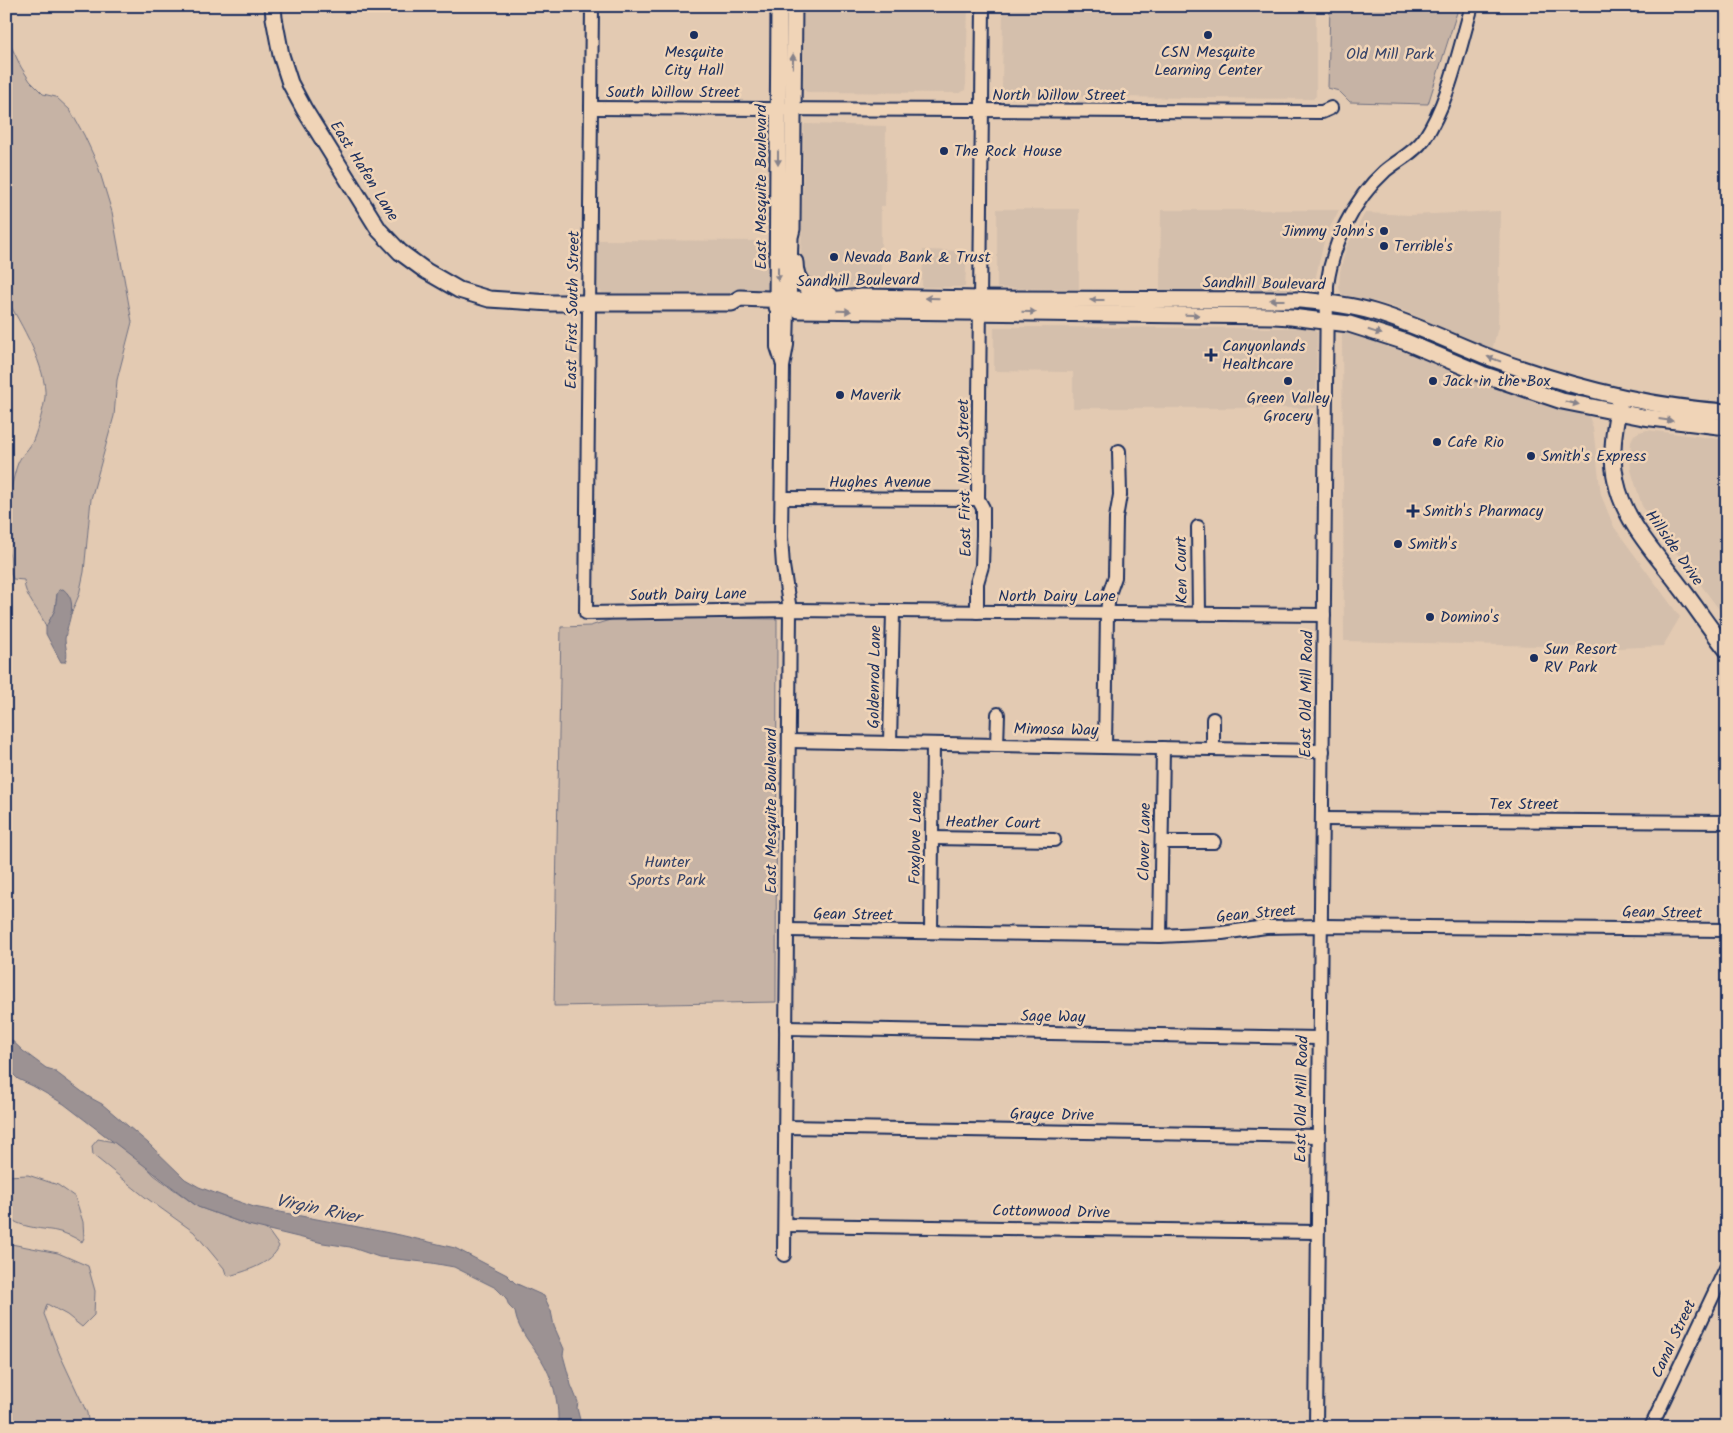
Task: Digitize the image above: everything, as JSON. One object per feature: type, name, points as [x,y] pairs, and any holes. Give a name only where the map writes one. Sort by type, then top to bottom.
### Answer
[{"type":"main road","name":"East Hafen Lane","points":[[273,6],[281,55],[290,83],[304,109],[379,230],[400,252],[426,271],[459,290],[489,299],[524,302],[732,303],[740,308],[783,304]]},
{"type":"main road","name":"East Mesquite Boulevard","points":[[780,6],[792,229],[783,304]]},
{"type":"main road","name":"East Mesquite Boulevard","points":[[783,304],[786,109],[794,6]]},
{"type":"main road","points":[[792,229],[795,267],[798,279],[803,286],[820,293],[862,297]]},
{"type":"main road","name":"Sandhill Boulevard","points":[[783,304],[862,297],[1111,314],[1291,317],[1328,321],[1349,324],[1406,342],[1482,374],[1562,401],[1618,413],[1727,427]]},
{"type":"main road","name":"Sandhill Boulevard","points":[[783,304],[981,306],[1180,300],[1300,300],[1326,302],[1373,312],[1414,326],[1488,357],[1578,386],[1621,397],[1705,411],[1727,412]]},
{"type":"main road","points":[[1111,314],[1118,304],[1169,304],[1180,300]]},
{"type":"main road","name":"Hillside Drive","points":[[1621,397],[1613,441],[1613,461],[1616,482],[1624,502],[1636,528],[1727,650]]},
{"type":"street","name":"East First South Street","points":[[586,613],[592,6]]},
{"type":"street","name":"East First North Street","points":[[977,612],[977,583],[982,566],[983,535],[983,508],[978,499],[983,6]]},
{"type":"street","name":"East Old Mill Road","points":[[1316,1427],[1328,321],[1326,302],[1330,265],[1340,238],[1359,203],[1379,176],[1412,152],[1423,140],[1440,110],[1472,6]]},
{"type":"street","name":"South Willow Street","points":[[591,108],[786,109]]},
{"type":"street","name":"North Willow Street","points":[[786,109],[1322,112],[1331,108]]},
{"type":"street","name":"East Mesquite Boulevard","points":[[783,304],[787,345],[783,367],[782,557],[790,610],[784,1255]]},
{"type":"street","points":[[1105,747],[1107,613],[1109,594],[1115,577],[1116,518],[1120,495],[1119,451]]},
{"type":"street","name":"Hughes Avenue","points":[[782,498],[978,499]]},
{"type":"street","name":"Ken Court","points":[[1198,526],[1199,614]]},
{"type":"street","name":"South Dairy Lane","points":[[586,613],[790,610]]},
{"type":"street","name":"North Dairy Lane","points":[[790,610],[1324,615]]},
{"type":"street","name":"Goldenrod Lane","points":[[890,743],[893,611]]},
{"type":"street","points":[[997,745],[998,714]]},
{"type":"street","points":[[1212,749],[1213,719]]},
{"type":"street","name":"Mimosa Way","points":[[789,741],[1323,752]]},
{"type":"street","name":"Foxglove Lane","points":[[931,932],[933,744]]},
{"type":"street","name":"Clover Lane","points":[[1160,936],[1163,748]]},
{"type":"street","name":"Tex Street","points":[[1322,819],[1727,822]]},
{"type":"street","name":"Heather Court","points":[[932,838],[1054,840]]},
{"type":"street","points":[[1162,842],[1214,842]]},
{"type":"street","name":"Gean Street","points":[[787,930],[1160,936],[1222,934],[1266,927],[1320,926],[1727,930]]},
{"type":"street","name":"Sage Way","points":[[786,1028],[1319,1038]]},
{"type":"street","name":"Grayce Drive","points":[[785,1127],[1318,1136]]},
{"type":"street","name":"Cottonwood Drive","points":[[784,1225],[1317,1232]]},
{"type":"street","name":"Canal Street","points":[[1651,1427],[1727,1266]]},
{"type":"shaded area","points":[[804,6],[968,6],[965,90],[960,93],[807,92],[803,89]]},
{"type":"shaded area","points":[[1003,6],[1316,6],[1316,96],[1313,99],[1004,96],[1002,91]]},
{"type":"shaded area","points":[[805,124],[886,126],[885,206],[881,206],[881,286],[827,287],[809,279],[804,270],[801,253]]},
{"type":"shaded area","points":[[997,209],[1079,209],[1079,289],[997,288]]},
{"type":"shaded area","points":[[1161,210],[1339,210],[1325,237],[1313,289],[1309,293],[1160,291]]},
{"type":"shaded area","points":[[1500,211],[1498,327],[1492,350],[1400,309],[1341,293],[1339,287],[1340,272],[1346,248],[1365,213],[1411,215]]},
{"type":"shaded area","points":[[596,240],[768,241],[768,288],[760,295],[603,293],[596,287]]},
{"type":"shaded area","points":[[923,250],[967,251],[965,287],[922,287]]},
{"type":"shaded area","points":[[994,327],[1314,329],[1317,333],[1316,408],[1073,408],[1073,372],[994,371]]},
{"type":"shaded area","points":[[1342,332],[1391,346],[1495,387],[1546,403],[1588,413],[1593,428],[1601,495],[1614,527],[1680,617],[1663,646],[1620,648],[1344,641]]},
{"type":"shaded area","points":[[1647,430],[1727,440],[1727,617],[1724,616],[1642,506],[1631,470],[1630,455],[1631,441],[1634,435]]},
{"type":"shaded area","points":[[63,589],[68,594],[72,606],[65,639],[66,659],[65,662],[61,662],[46,634],[46,627],[55,610],[57,594],[59,590]]},
{"type":"shaded area","points":[[6,1035],[23,1051],[46,1068],[53,1070],[89,1097],[102,1104],[148,1143],[185,1179],[199,1187],[254,1207],[400,1235],[455,1248],[507,1275],[515,1283],[544,1296],[564,1349],[563,1355],[578,1402],[580,1427],[558,1427],[556,1396],[548,1373],[520,1327],[515,1312],[509,1306],[506,1298],[496,1288],[454,1267],[379,1257],[350,1247],[323,1243],[248,1225],[198,1207],[64,1104],[18,1079],[13,1074],[13,1069],[6,1064]]},
{"type":"green space","name":"Old Mill Park","points":[[1330,6],[1459,6],[1428,104],[1350,102],[1339,91],[1328,88]]},
{"type":"green space","points":[[6,41],[11,46],[30,81],[43,94],[56,97],[70,110],[97,163],[112,212],[132,322],[117,380],[114,416],[91,499],[84,572],[79,595],[71,614],[71,603],[57,594],[55,610],[46,627],[27,593],[24,580],[13,579],[10,556],[6,547],[6,503],[18,463],[34,438],[42,412],[45,385],[32,346],[6,298]]},
{"type":"green space","name":"Hunter Sports Park","points":[[620,617],[777,619],[776,1002],[554,1006],[561,627],[590,626]]},
{"type":"green space","points":[[98,1139],[114,1142],[146,1166],[154,1175],[198,1207],[248,1225],[262,1227],[269,1232],[279,1246],[276,1252],[271,1258],[258,1266],[229,1276],[194,1232],[145,1197],[93,1155],[92,1146]]},
{"type":"green space","points":[[28,1175],[58,1185],[75,1197],[83,1222],[84,1238],[82,1242],[60,1232],[21,1224],[9,1217],[5,1209],[6,1176]]},
{"type":"green space","points":[[6,1243],[58,1253],[88,1266],[95,1291],[94,1315],[82,1327],[67,1315],[47,1304],[44,1314],[60,1355],[87,1413],[89,1427],[6,1427]]},
{"type":"waterway","points":[[1658,1427],[1664,1414]]},
{"type":"place","name":"Mesquite City Hall","points":[[694,35]]},
{"type":"place","name":"CSN Mesquite Learning Center","points":[[1208,35]]},
{"type":"place","name":"The Rock House","points":[[944,151]]},
{"type":"place","name":"Jimmy John's","points":[[1384,231]]},
{"type":"place","name":"Terrible's","points":[[1384,246]]},
{"type":"place","name":"Nevada Bank & Trust","points":[[834,257]]},
{"type":"place","name":"Canyonlands Healthcare","points":[[1211,355]]},
{"type":"place","name":"Green Valley Grocery","points":[[1288,381]]},
{"type":"place","name":"Jack in the Box","points":[[1433,381]]},
{"type":"place","name":"Maverik","points":[[840,395]]},
{"type":"place","name":"Cafe Rio","points":[[1437,442]]},
{"type":"place","name":"Smith's Express","points":[[1531,456]]},
{"type":"place","name":"Smith's Pharmacy","points":[[1413,511]]},
{"type":"place","name":"Smith's","points":[[1398,544]]},
{"type":"place","name":"Domino's","points":[[1430,617]]},
{"type":"place","name":"Sun Resort RV Park","points":[[1534,658]]},
{"type":"water label","name":"Virgin River","points":[[318,1210]]}]
